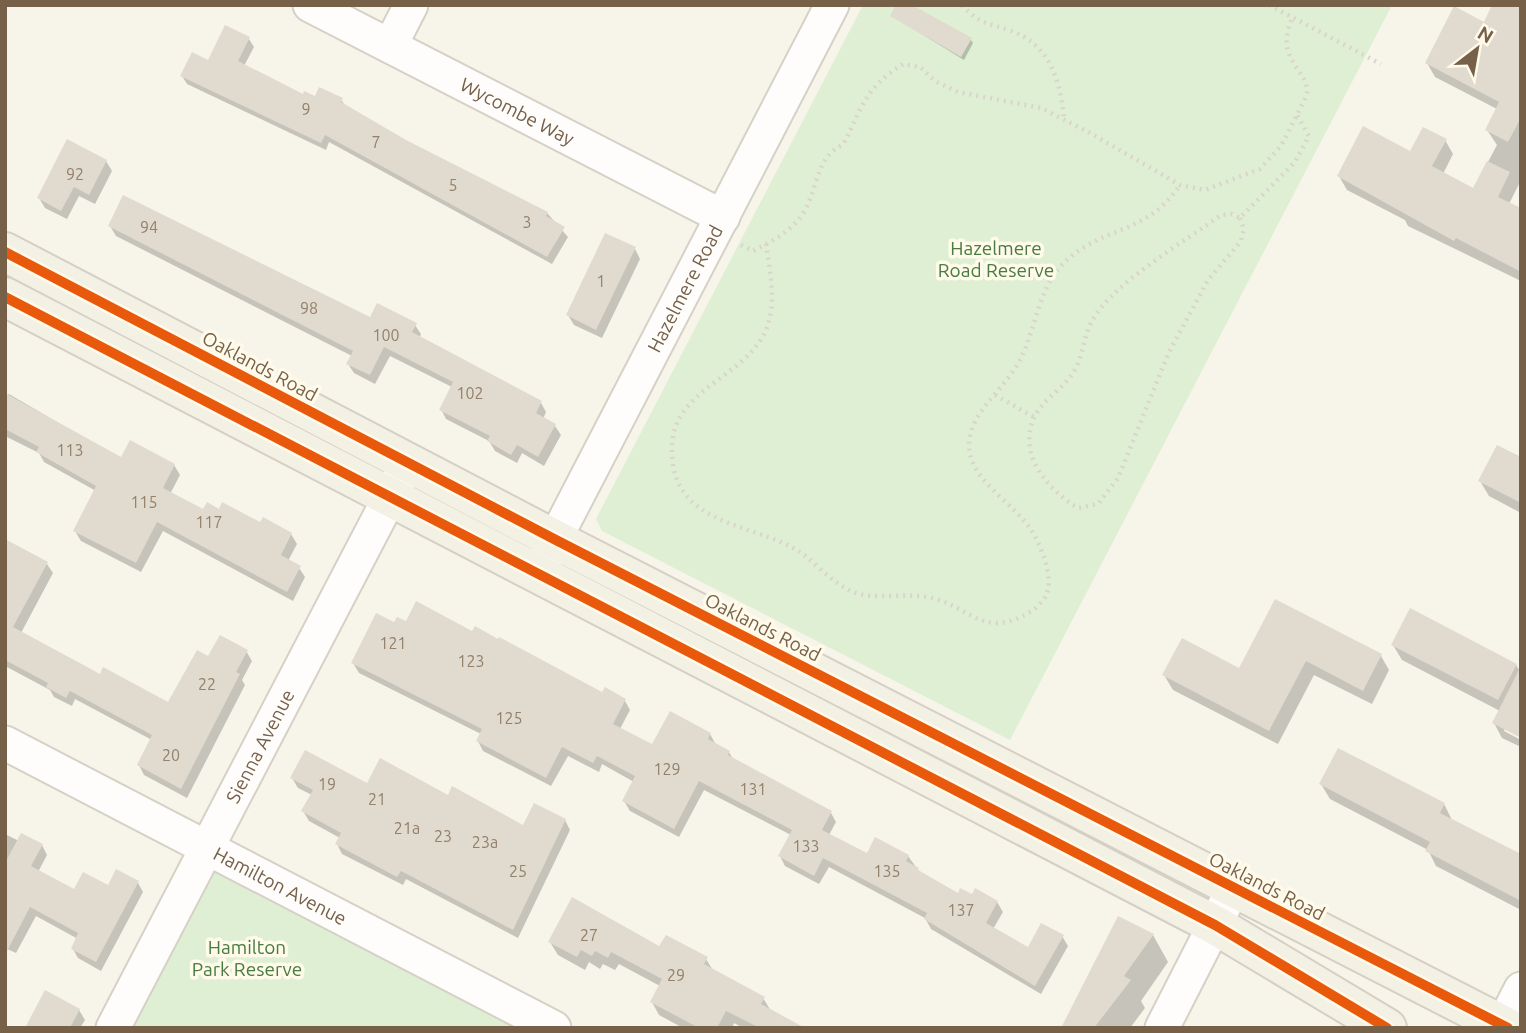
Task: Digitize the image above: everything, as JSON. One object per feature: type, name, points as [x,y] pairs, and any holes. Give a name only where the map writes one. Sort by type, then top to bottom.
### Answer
[{"type":"main road","name":"Oaklands Road","points":[[5,252],[554,539],[1504,1027]]},
{"type":"main road","points":[[5,296],[1215,925],[1387,1028]]},
{"type":"street","name":"Wycombe Way","points":[[310,5],[719,224]]},
{"type":"street","points":[[390,46],[411,5]]},
{"type":"street","name":"Hazelmere Road","points":[[537,573],[832,5]]},
{"type":"street","name":"Sienna Avenue","points":[[113,1028],[408,463]]},
{"type":"street","name":"Hamilton Avenue","points":[[5,743],[554,1028]]},
{"type":"street","points":[[1162,1028],[1233,889]]},
{"type":"street","points":[[1504,1027],[1521,989]]},
{"type":"path","points":[[962,5],[978,22],[1011,31],[1035,44],[1053,64],[1061,91],[1064,119]]},
{"type":"path","points":[[1269,5],[1381,64]]},
{"type":"path","points":[[719,224],[753,251],[781,236],[803,214],[823,163],[831,150],[843,145],[868,92],[879,79],[902,64],[920,67],[935,81],[958,92],[1041,108],[1180,185],[1205,190],[1260,169],[1281,146],[1297,116],[1308,89],[1287,53],[1286,30],[1293,17]]},
{"type":"path","points":[[1240,218],[1295,162],[1309,136],[1297,116]]},
{"type":"path","points":[[766,244],[771,307],[765,331],[747,354],[691,402],[683,411],[673,434],[673,467],[700,511],[795,547],[848,589],[864,595],[928,597],[948,603],[980,621],[1004,625],[1027,614],[1045,598],[1049,576],[1039,544],[1025,522],[977,474],[969,454],[969,440],[975,421],[1016,367],[1047,284],[1068,259],[1092,242],[1146,221],[1167,205],[1180,185]]},
{"type":"path","points":[[1232,214],[1240,218],[1244,229],[1241,241],[1208,281],[1175,340],[1118,478],[1098,504],[1086,509],[1066,501],[1030,459],[1028,442],[1034,417],[1072,375],[1081,357],[1091,323],[1113,293],[1222,215],[1232,214]]},
{"type":"path","points":[[995,395],[1034,417]]},
{"type":"green space","name":"Hazelmere Road Reserve","points":[[863,5],[1392,5],[1010,740],[602,531],[596,519]]},
{"type":"green space","name":"Hamilton Park Reserve","points":[[218,866],[528,1028],[133,1028]]},
{"type":"building","points":[[896,5],[912,5],[972,38],[961,57],[890,16]]},
{"type":"building","points":[[1492,5],[1521,5],[1521,118],[1508,142],[1485,130],[1499,102],[1425,63],[1454,6],[1484,22]]},
{"type":"building","points":[[225,25],[250,37],[238,61],[303,94],[304,91],[315,96],[319,87],[343,98],[341,102],[406,140],[548,212],[546,216],[565,227],[547,257],[325,135],[321,143],[180,76],[192,52],[208,60]]},
{"type":"building","points":[[1363,126],[1410,151],[1423,127],[1447,139],[1432,166],[1473,188],[1487,161],[1510,172],[1498,197],[1521,208],[1521,272],[1456,238],[1454,241],[1337,176]]},
{"type":"building","points":[[67,139],[107,160],[89,195],[74,187],[61,211],[37,198]]},
{"type":"building","points":[[123,195],[370,317],[377,303],[417,323],[412,332],[542,401],[536,413],[556,424],[538,457],[517,445],[511,455],[487,441],[490,436],[439,410],[453,382],[384,347],[370,375],[346,364],[353,351],[108,226]]},
{"type":"building","points":[[605,233],[636,247],[596,330],[566,315]]},
{"type":"building","points":[[5,393],[121,457],[130,440],[175,464],[163,488],[203,509],[207,502],[219,509],[222,502],[260,522],[263,517],[292,533],[281,555],[301,566],[287,592],[157,522],[136,563],[73,531],[96,486],[36,452],[39,447],[5,429]]},
{"type":"building","points":[[1497,445],[1521,457],[1521,503],[1478,481]]},
{"type":"building","points":[[5,539],[48,562],[13,627],[100,674],[103,667],[168,702],[197,650],[208,656],[220,635],[248,650],[236,672],[240,674],[181,789],[137,765],[152,735],[70,691],[66,698],[46,687],[48,683],[5,660]]},
{"type":"building","points":[[1275,599],[1382,654],[1363,691],[1306,661],[1269,731],[1162,675],[1182,638],[1239,668]]},
{"type":"building","points":[[416,601],[472,631],[475,626],[498,639],[499,637],[602,692],[605,687],[626,699],[613,724],[652,744],[670,711],[711,733],[708,739],[730,751],[728,755],[832,811],[822,830],[867,853],[875,837],[909,855],[906,861],[958,893],[960,888],[972,894],[975,888],[998,901],[986,923],[1028,947],[1041,923],[1064,935],[1035,986],[924,919],[927,913],[823,858],[814,876],[778,856],[792,830],[699,781],[674,829],[622,801],[635,776],[597,756],[593,763],[562,747],[546,778],[476,741],[482,729],[351,663],[376,613],[394,622],[397,617],[406,621]]},
{"type":"building","points":[[1410,608],[1517,664],[1498,700],[1391,645]]},
{"type":"building","points":[[1521,666],[1521,738],[1492,723]]},
{"type":"building","points":[[1338,748],[1445,803],[1440,813],[1521,854],[1521,901],[1425,851],[1430,842],[1319,784]]},
{"type":"building","points":[[305,750],[367,783],[380,758],[448,795],[452,786],[523,825],[534,803],[566,819],[513,930],[401,871],[397,877],[335,844],[341,833],[301,811],[313,790],[290,778]]},
{"type":"building","points":[[21,833],[43,844],[31,866],[74,889],[83,872],[108,885],[116,869],[139,881],[96,962],[71,949],[78,933],[30,907],[5,955],[5,863]]},
{"type":"building","points":[[572,897],[659,946],[666,935],[708,957],[704,964],[765,997],[761,1004],[805,1028],[760,1028],[726,1011],[717,1028],[699,1028],[650,1002],[662,979],[611,952],[608,958],[595,951],[592,956],[581,950],[577,957],[548,942]]},
{"type":"building","points":[[1118,916],[1154,934],[1124,976],[1131,980],[1094,1028],[1061,1028]]},
{"type":"building","points":[[45,990],[80,1009],[70,1028],[25,1028]]},
{"type":"cycle path","points":[[5,252],[554,539],[1508,1028]]},
{"type":"cycle path","points":[[5,297],[1215,925],[1387,1028]]}]
